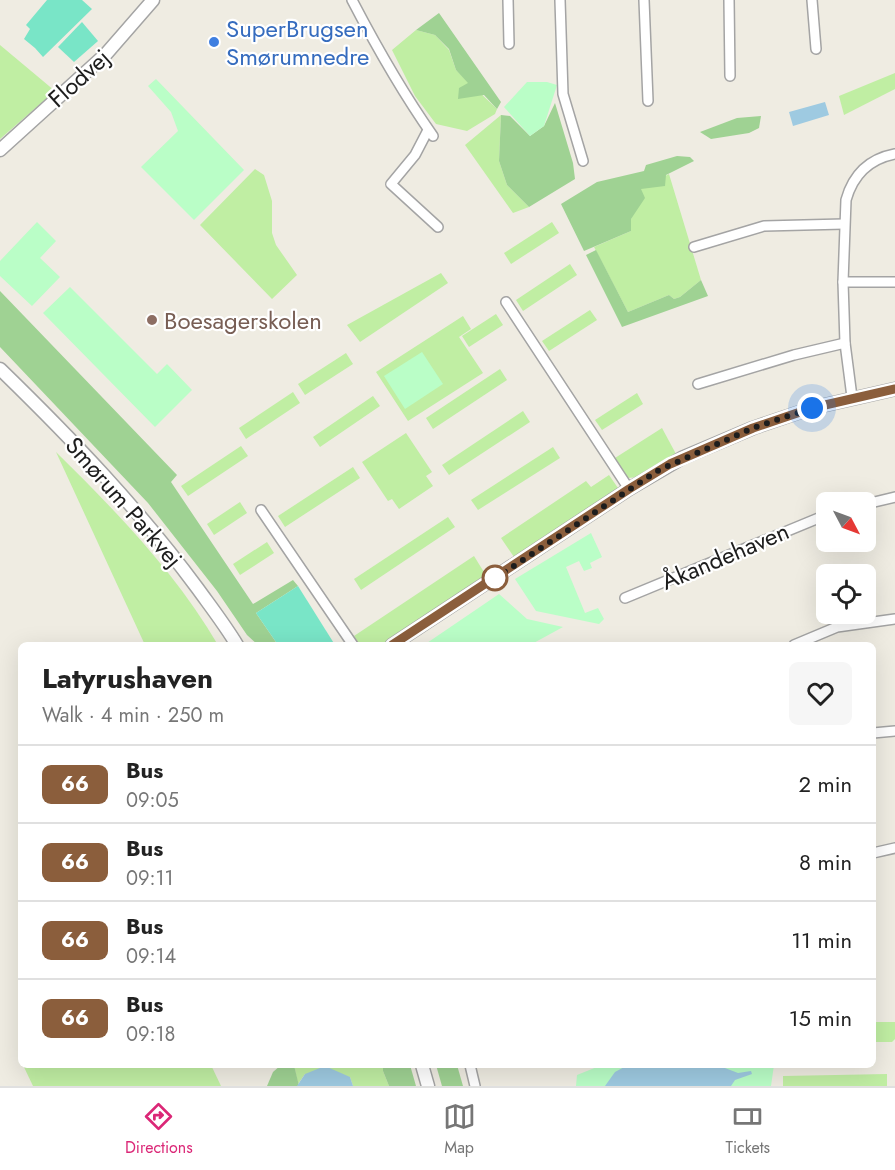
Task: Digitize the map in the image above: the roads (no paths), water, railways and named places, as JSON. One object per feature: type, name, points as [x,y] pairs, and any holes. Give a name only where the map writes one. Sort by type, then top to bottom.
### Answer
[{"type":"street","name":"Flodvej","points":[[0,150],[106,54],[153,0]]},
{"type":"street","points":[[352,0],[401,89],[430,133],[391,184],[438,227]]},
{"type":"street","points":[[508,0],[510,44]]},
{"type":"street","points":[[560,0],[563,94],[583,161]]},
{"type":"street","points":[[644,0],[648,101]]},
{"type":"street","points":[[729,0],[730,75]]},
{"type":"street","points":[[812,0],[816,49]]},
{"type":"street","points":[[852,397],[845,343],[843,282],[846,200],[849,186],[858,173],[870,163],[895,154]]},
{"type":"street","points":[[694,247],[764,226],[844,224]]},
{"type":"street","points":[[843,282],[895,282]]},
{"type":"street","points":[[506,302],[629,489]]},
{"type":"street","points":[[698,384],[806,352],[845,343]]},
{"type":"street","name":"Smørum Parkvej","points":[[0,369],[59,427],[148,525],[235,642]]},
{"type":"street","points":[[397,642],[629,489],[682,458],[753,428],[812,408],[895,389]]},
{"type":"street","points":[[876,502],[895,497]]},
{"type":"street","points":[[261,510],[351,642]]},
{"type":"street","name":"Åkandehaven","points":[[625,598],[816,519]]},
{"type":"street","points":[[801,642],[837,627],[895,619]]},
{"type":"street","points":[[876,733],[895,731]]},
{"type":"street","points":[[876,852],[895,848]]},
{"type":"street","points":[[423,1068],[428,1086]]},
{"type":"street","points":[[471,1068],[475,1086]]},
{"type":"water","points":[[825,102],[829,115],[793,126],[789,112]]},
{"type":"water","points":[[320,1068],[330,1068],[350,1077],[353,1086],[297,1086],[305,1074]]},
{"type":"water","points":[[622,1068],[725,1068],[738,1073],[751,1071],[752,1074],[735,1080],[731,1086],[605,1086],[615,1072]]},
{"type":"place","name":"SuperBrugsen Smørumnedre","points":[[214,42]]},
{"type":"place","name":"Boesagerskolen","points":[[152,320]]}]
